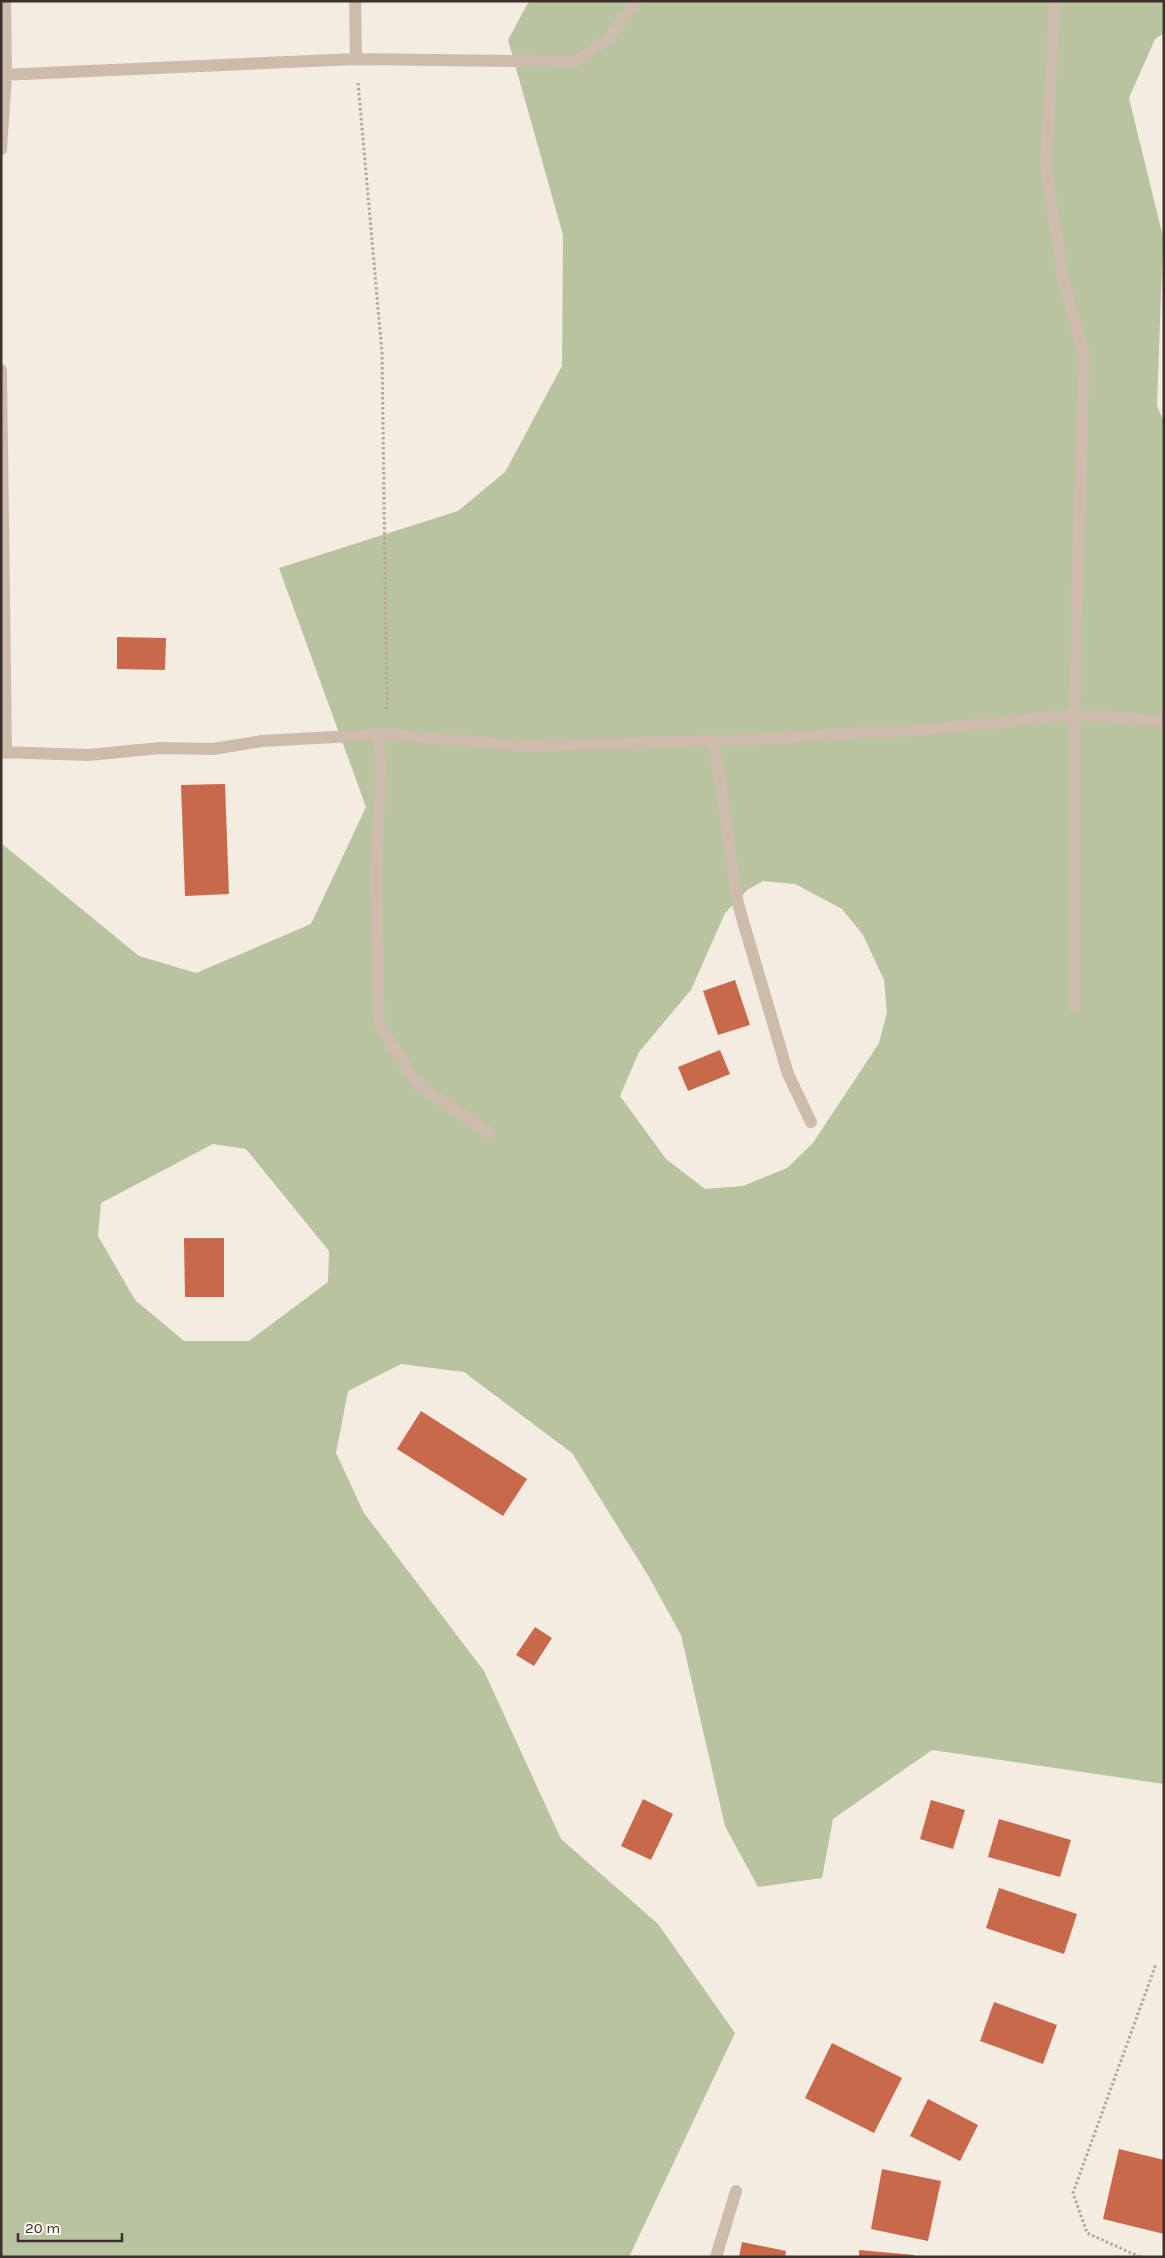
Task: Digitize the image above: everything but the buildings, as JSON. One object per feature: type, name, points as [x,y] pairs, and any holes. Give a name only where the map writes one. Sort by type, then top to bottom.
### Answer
[{"type":"street","points":[[1,149],[5,1]]},
{"type":"street","points":[[354,1],[356,59]]},
{"type":"street","points":[[4,75],[356,59],[576,62],[609,38],[636,1]]},
{"type":"street","points":[[1055,1],[1046,166],[1063,279],[1084,354],[1074,715],[1074,1006]]},
{"type":"street","points":[[1,370],[4,753],[88,755],[160,748],[213,749],[262,741],[383,734],[524,746],[714,742],[920,730],[1074,715],[1164,721]]},
{"type":"street","points":[[383,734],[376,874],[379,1024],[417,1084],[490,1133]]},
{"type":"street","points":[[714,742],[738,904],[788,1074],[811,1122]]},
{"type":"street","points":[[716,2257],[736,2191]]},
{"type":"path","points":[[356,59],[382,353],[383,734]]},
{"type":"path","points":[[1140,2257],[1087,2233],[1073,2193],[1156,1964]]},
{"type":"green space","points":[[529,1],[1164,1],[1164,33],[1155,39],[1129,98],[1163,237],[1157,406],[1164,422],[1164,1784],[932,1750],[833,1819],[822,1878],[758,1887],[725,1826],[681,1635],[649,1577],[572,1453],[464,1372],[401,1364],[348,1391],[336,1453],[364,1513],[484,1671],[561,1839],[658,1924],[735,2033],[629,2257],[1,2257],[1,843],[139,956],[196,973],[311,924],[366,807],[279,568],[458,511],[505,472],[562,366],[563,235],[508,40]],"holes":[[[763,881],[795,884],[842,909],[863,935],[884,980],[887,1012],[879,1043],[813,1143],[787,1168],[743,1186],[705,1189],[666,1159],[620,1096],[639,1052],[691,990],[725,913],[747,890]],[[213,1144],[246,1149],[329,1251],[328,1282],[249,1341],[184,1341],[135,1300],[98,1236],[101,1203]]]}]
